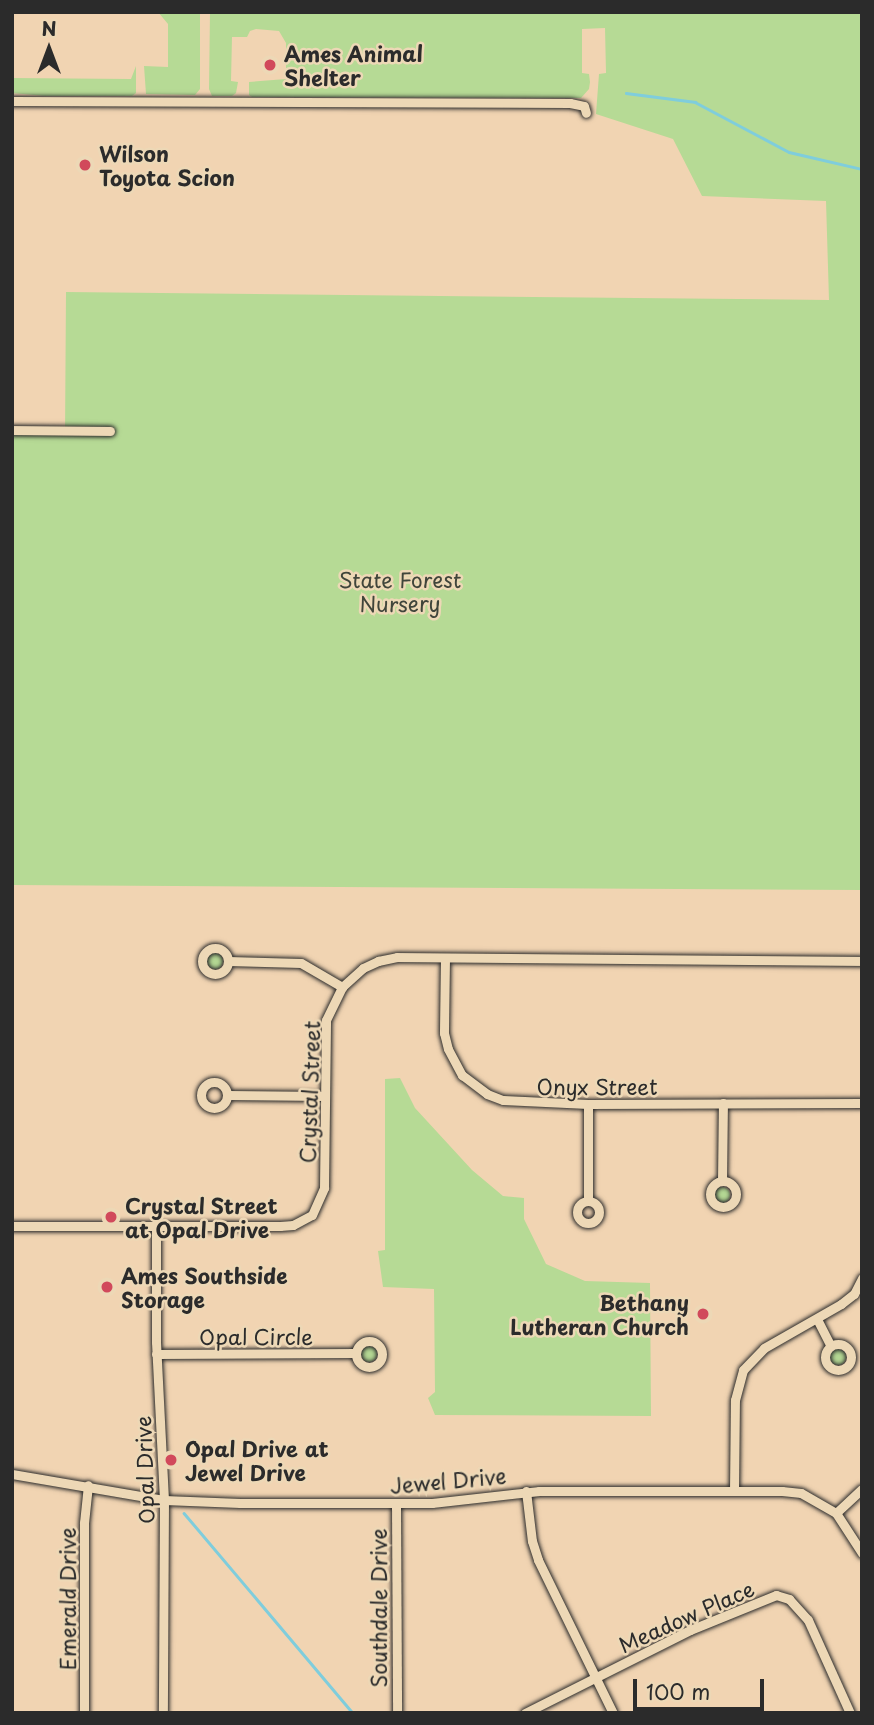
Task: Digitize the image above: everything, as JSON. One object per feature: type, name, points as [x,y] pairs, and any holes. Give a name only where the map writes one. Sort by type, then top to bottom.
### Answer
[{"type":"street","points":[[12,101],[570,103],[584,106],[586,113]]},
{"type":"street","points":[[12,430],[110,431]]},
{"type":"street","name":"Crystal Street","points":[[12,1226],[280,1226],[293,1225],[312,1215],[324,1188],[326,1020],[342,987],[363,968],[378,961],[397,957],[862,961]]},
{"type":"street","name":"Onyx Street","points":[[445,958],[444,1033],[448,1049],[462,1075],[487,1094],[503,1100],[588,1104],[862,1103]]},
{"type":"street","points":[[228,961],[301,963],[342,987]]},
{"type":"street","points":[[228,1095],[324,1096]]},
{"type":"street","points":[[722,1181],[723,1103]]},
{"type":"street","points":[[588,1104],[588,1201]]},
{"type":"street","name":"Opal Drive","points":[[156,1227],[156,1354],[164,1500],[163,1713]]},
{"type":"street","points":[[734,1491],[734,1400],[743,1370],[764,1348],[817,1319],[854,1294],[862,1278]]},
{"type":"street","points":[[817,1319],[831,1346]]},
{"type":"street","name":"Opal Circle","points":[[156,1354],[356,1353]]},
{"type":"street","name":"Jewel Drive","points":[[12,1474],[164,1500],[432,1503],[526,1491],[801,1493],[836,1513],[862,1553]]},
{"type":"street","name":"Emerald Drive","points":[[84,1713],[84,1523],[88,1485]]},
{"type":"street","points":[[836,1513],[862,1489]]},
{"type":"street","points":[[526,1491],[538,1560],[613,1713]]},
{"type":"street","name":"Southdale Drive","points":[[396,1503],[397,1713]]},
{"type":"street","name":"Meadow Place","points":[[595,1677],[690,1630],[776,1595],[789,1599],[808,1620],[850,1713]]},
{"type":"street","points":[[525,1713],[595,1677]]},
{"type":"green space","points":[[158,12],[200,12],[200,89],[195,95],[146,94],[144,66],[168,67],[168,24]]},
{"type":"green space","name":"State Forest Nursery","points":[[210,12],[862,12],[862,890],[12,885],[12,434],[65,435],[66,292],[829,300],[826,201],[702,196],[673,139],[596,114],[599,74],[606,73],[605,28],[582,29],[582,73],[589,74],[590,82],[589,89],[581,98],[252,97],[249,95],[249,82],[286,79],[286,43],[279,31],[256,29],[250,31],[247,37],[232,37],[231,81],[238,82],[236,93],[232,96],[212,96],[209,89]]},
{"type":"green space","points":[[136,66],[136,93],[132,96],[45,96],[12,93],[12,78],[131,79]]},
{"type":"green space","points":[[215,953],[221,955],[221,967],[215,969],[209,967],[207,961],[209,955]]},
{"type":"green space","points":[[400,1078],[415,1108],[472,1170],[503,1196],[524,1198],[524,1219],[546,1264],[585,1281],[650,1283],[651,1416],[435,1415],[428,1398],[435,1392],[434,1289],[383,1287],[378,1251],[385,1250],[385,1079]]},
{"type":"green space","points":[[722,1187],[728,1189],[728,1201],[722,1203],[716,1201],[714,1195],[716,1189]]},
{"type":"green space","points":[[369,1346],[375,1348],[375,1360],[369,1362],[363,1360],[361,1354],[363,1348]]},
{"type":"green space","points":[[838,1349],[846,1357],[838,1365],[830,1357]]},
{"type":"waterway","points":[[626,93],[695,102],[789,152],[862,169]]},
{"type":"waterway","points":[[184,1513],[353,1713]]},
{"type":"place","name":"Ames Animal Shelter","points":[[270,65]]},
{"type":"place","name":"Wilson Toyota Scion","points":[[85,165]]},
{"type":"place","name":"Crystal Street at Opal Drive","points":[[111,1217]]},
{"type":"place","name":"Ames Southside Storage","points":[[107,1287]]},
{"type":"place","name":"Bethany Lutheran Church","points":[[703,1314]]},
{"type":"place","name":"Opal Drive at Jewel Drive","points":[[171,1460]]}]
